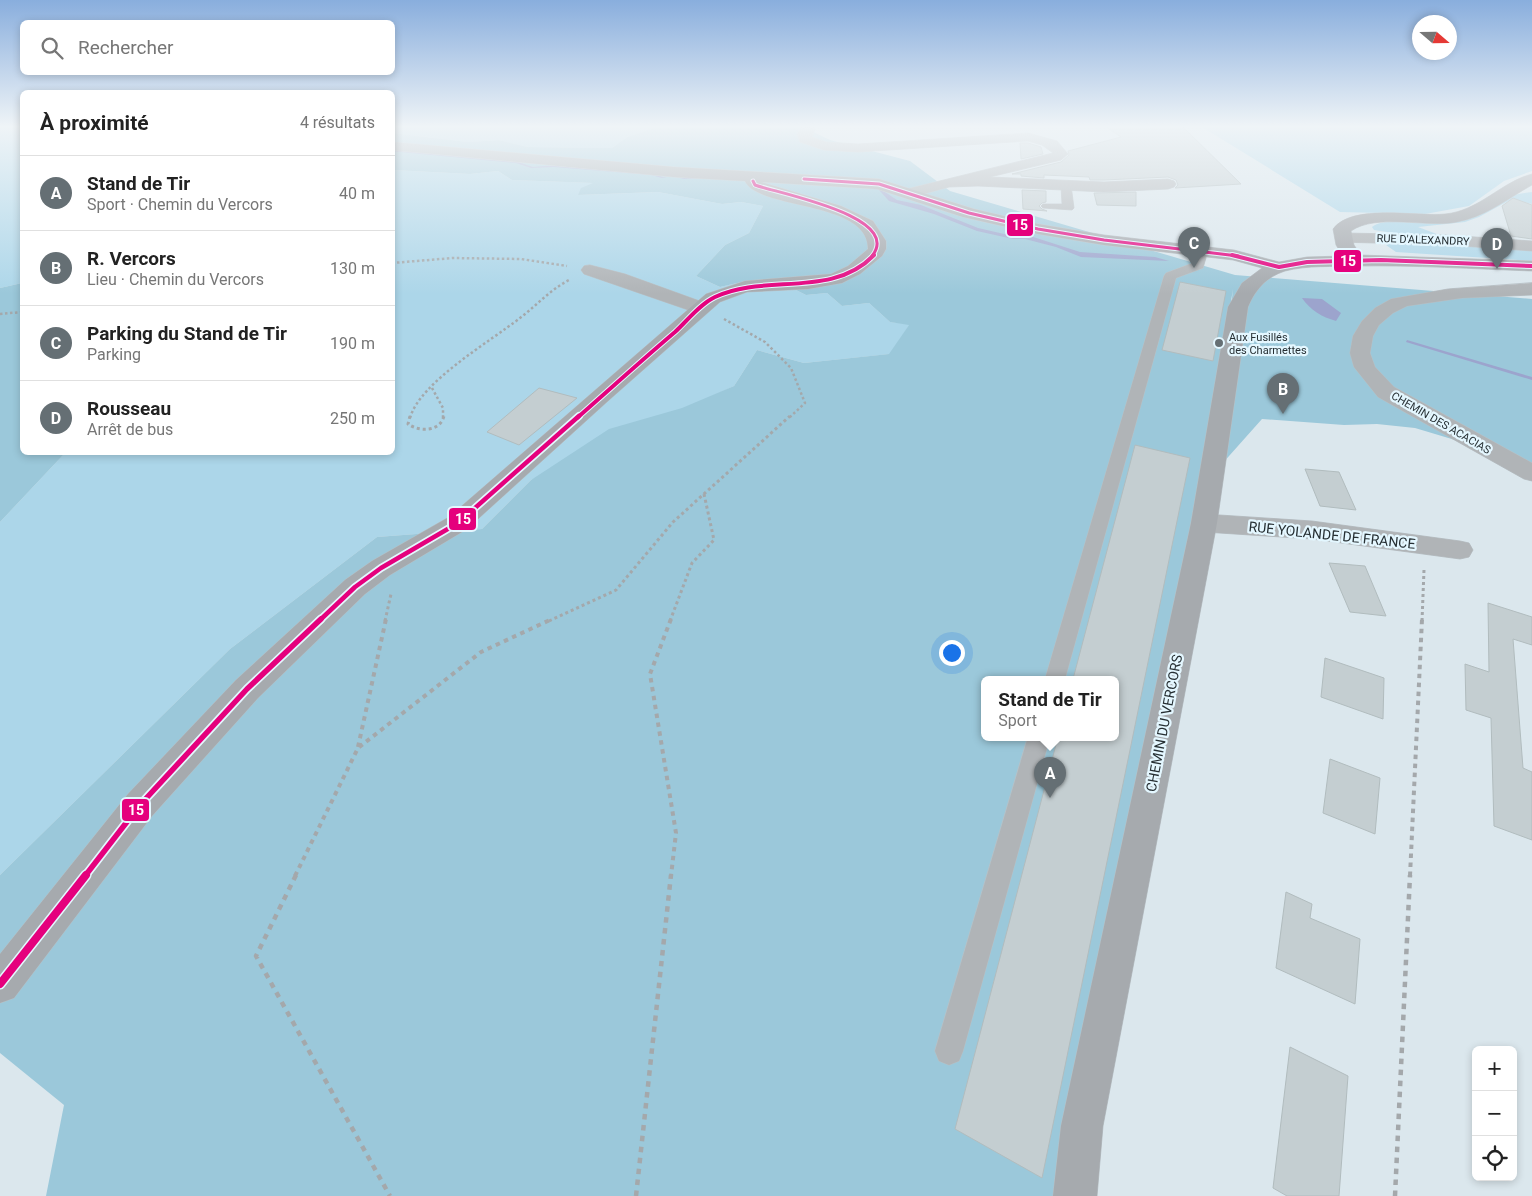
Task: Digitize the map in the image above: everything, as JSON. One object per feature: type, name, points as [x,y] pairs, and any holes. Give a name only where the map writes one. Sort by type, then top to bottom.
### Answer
[{"type":"street","points":[[0,984],[140,805],[207,730],[247,689],[355,587],[400,557],[458,523],[713,298],[745,287],[808,283],[835,278],[864,264],[873,256],[877,249],[877,241],[867,225],[835,209],[767,190],[755,185],[755,183]]},
{"type":"street","points":[[862,183],[909,193],[969,213],[1030,227],[1104,240],[1248,258],[1278,267],[1307,262],[1381,260],[1532,266]]},
{"type":"street","points":[[909,193],[945,183]]},
{"type":"street","points":[[1018,183],[1128,187],[1168,184]]},
{"type":"street","points":[[1381,260],[1362,229],[1372,219],[1437,220],[1455,217],[1484,207],[1525,183]]},
{"type":"street","name":"RUE D'ALEXANDRY","points":[[1356,261],[1345,245],[1344,238],[1362,229],[1447,240],[1532,246]]},
{"type":"street","name":"CHEMIN DU VERCORS","points":[[1075,1196],[1082,1126],[1204,522],[1238,308],[1244,292],[1251,283],[1278,267]]},
{"type":"street","points":[[590,270],[607,274],[682,303],[701,308]]},
{"type":"street","name":"CHEMIN DES ACACIAS","points":[[1532,289],[1436,296],[1398,302],[1378,314],[1366,328],[1359,356],[1368,374],[1386,392],[1532,473]]},
{"type":"street","name":"RUE YOLANDE DE FRANCE","points":[[1204,522],[1312,530],[1460,550]]},
{"type":"lane","points":[[1047,206],[1068,208],[1066,185]]},
{"type":"lane","points":[[1056,676],[1170,276],[1199,265],[1202,251]]},
{"type":"lane","points":[[949,1051],[1037,741]]},
{"type":"path","points":[[395,263],[453,258],[521,259],[590,270]]},
{"type":"path","points":[[432,388],[444,412],[444,417],[432,428],[412,427],[408,424],[411,410],[432,388],[447,373],[521,317],[555,286],[590,270]]},
{"type":"path","points":[[358,748],[481,652],[616,590],[672,522],[806,403],[791,368],[765,342],[701,308]]},
{"type":"path","points":[[0,314],[20,312]]},
{"type":"path","points":[[636,1196],[676,833],[650,674],[692,564],[714,540],[704,494]]},
{"type":"path","points":[[1395,1196],[1423,544]]},
{"type":"path","points":[[390,1196],[256,956],[358,748],[400,557]]},
{"type":"shaded area","points":[[0,183],[20,183],[20,283],[0,288]]},
{"type":"shaded area","points":[[395,183],[595,183],[578,195],[658,192],[722,204],[741,202],[763,206],[749,233],[725,245],[696,276],[720,287],[745,281],[778,281],[806,295],[827,293],[842,306],[869,303],[890,322],[910,324],[890,354],[804,363],[757,350],[734,386],[531,480],[482,529],[377,537],[230,649],[0,875],[0,522],[63,455],[395,455]]},
{"type":"shaded area","points":[[588,183],[939,183],[950,191],[1235,275],[1532,299],[1532,463],[1415,428],[1377,424],[1344,425],[1262,419],[1213,474],[1233,289],[1086,1196],[46,1196],[64,1105],[0,1053],[0,875],[230,649],[377,537],[482,529],[531,480],[609,429],[682,408],[734,386],[757,350],[804,363],[889,354],[909,325],[890,322],[869,303],[842,306],[827,293],[806,295],[778,281],[746,281],[720,287],[696,276],[725,245],[749,233],[763,206],[741,202],[722,204],[658,192],[578,195],[581,188],[593,183]]},
{"type":"shaded area","points":[[1293,183],[1501,183],[1469,206],[1425,214],[1340,212]]},
{"type":"shaded area","points":[[850,185],[879,188],[897,200],[921,205],[978,228],[1013,236],[1027,235],[1080,252],[1155,257],[1169,261],[1081,257],[1056,247],[1025,239],[1013,239],[977,231],[934,214],[889,201],[879,190]]},
{"type":"shaded area","points":[[1532,192],[1532,204],[1512,199],[1479,217],[1465,222],[1418,227],[1442,236],[1407,235],[1374,230],[1372,227],[1386,222],[1436,221],[1460,214],[1494,200]]},
{"type":"shaded area","points":[[1393,243],[1430,243],[1532,250],[1532,261],[1396,252],[1386,245]]},
{"type":"shaded area","points":[[20,283],[20,455],[63,455],[0,522],[0,288]]},
{"type":"shaded area","points":[[1302,298],[1322,299],[1341,313],[1336,321],[1321,315]]},
{"type":"shaded area","points":[[1407,340],[1532,377],[1532,380],[1406,342]]},
{"type":"building","points":[[1177,183],[1241,184],[1175,188],[1178,185]]},
{"type":"building","points":[[1022,190],[1046,191],[1046,202],[1039,206],[1047,211],[1023,209]]},
{"type":"building","points":[[1136,192],[1136,206],[1097,205],[1094,193]]},
{"type":"building","points":[[1513,198],[1532,205],[1532,239],[1511,236],[1502,206]]},
{"type":"building","points":[[1180,282],[1226,291],[1213,361],[1162,350]]},
{"type":"building","points":[[539,388],[577,398],[519,445],[487,432]]},
{"type":"building","points":[[1135,445],[1190,458],[1042,1178],[955,1129],[1057,741],[1119,741],[1119,676],[1074,676]]},
{"type":"building","points":[[1305,469],[1339,472],[1356,510],[1320,506]]},
{"type":"building","points":[[1329,563],[1365,566],[1386,616],[1350,612]]},
{"type":"building","points":[[1488,603],[1532,617],[1532,645],[1513,639],[1523,768],[1532,772],[1532,840],[1494,826],[1491,718],[1466,710],[1465,664],[1489,672]]},
{"type":"building","points":[[1325,658],[1384,678],[1383,719],[1321,697]]},
{"type":"building","points":[[1330,759],[1380,778],[1375,834],[1323,813]]},
{"type":"building","points":[[1286,892],[1312,904],[1310,918],[1360,939],[1355,1004],[1276,968]]},
{"type":"building","points":[[1290,1047],[1348,1076],[1339,1196],[1287,1196],[1273,1188]]},
{"type":"transit line","name":"15","points":[[0,984],[140,805],[247,689],[355,587],[381,568],[458,523],[713,298],[745,287],[806,283],[835,278],[863,264],[875,252],[877,242],[874,234],[868,226],[856,218],[844,212],[767,189],[755,185],[754,183]]},
{"type":"transit line","name":"15","points":[[861,183],[879,184],[969,213],[1038,229],[1104,240],[1234,255],[1279,267],[1307,262],[1381,260],[1532,266]]},
{"type":"place","name":"Parking du Stand de Tir","points":[[1194,268]]},
{"type":"place","name":"Rousseau","points":[[1497,269]]},
{"type":"place","name":"Aux Fusillés des Charmettes","points":[[1219,343]]},
{"type":"place","name":"R. Vercors","points":[[1283,414]]},
{"type":"place","name":"Stand de Tir","points":[[1050,798]]}]
